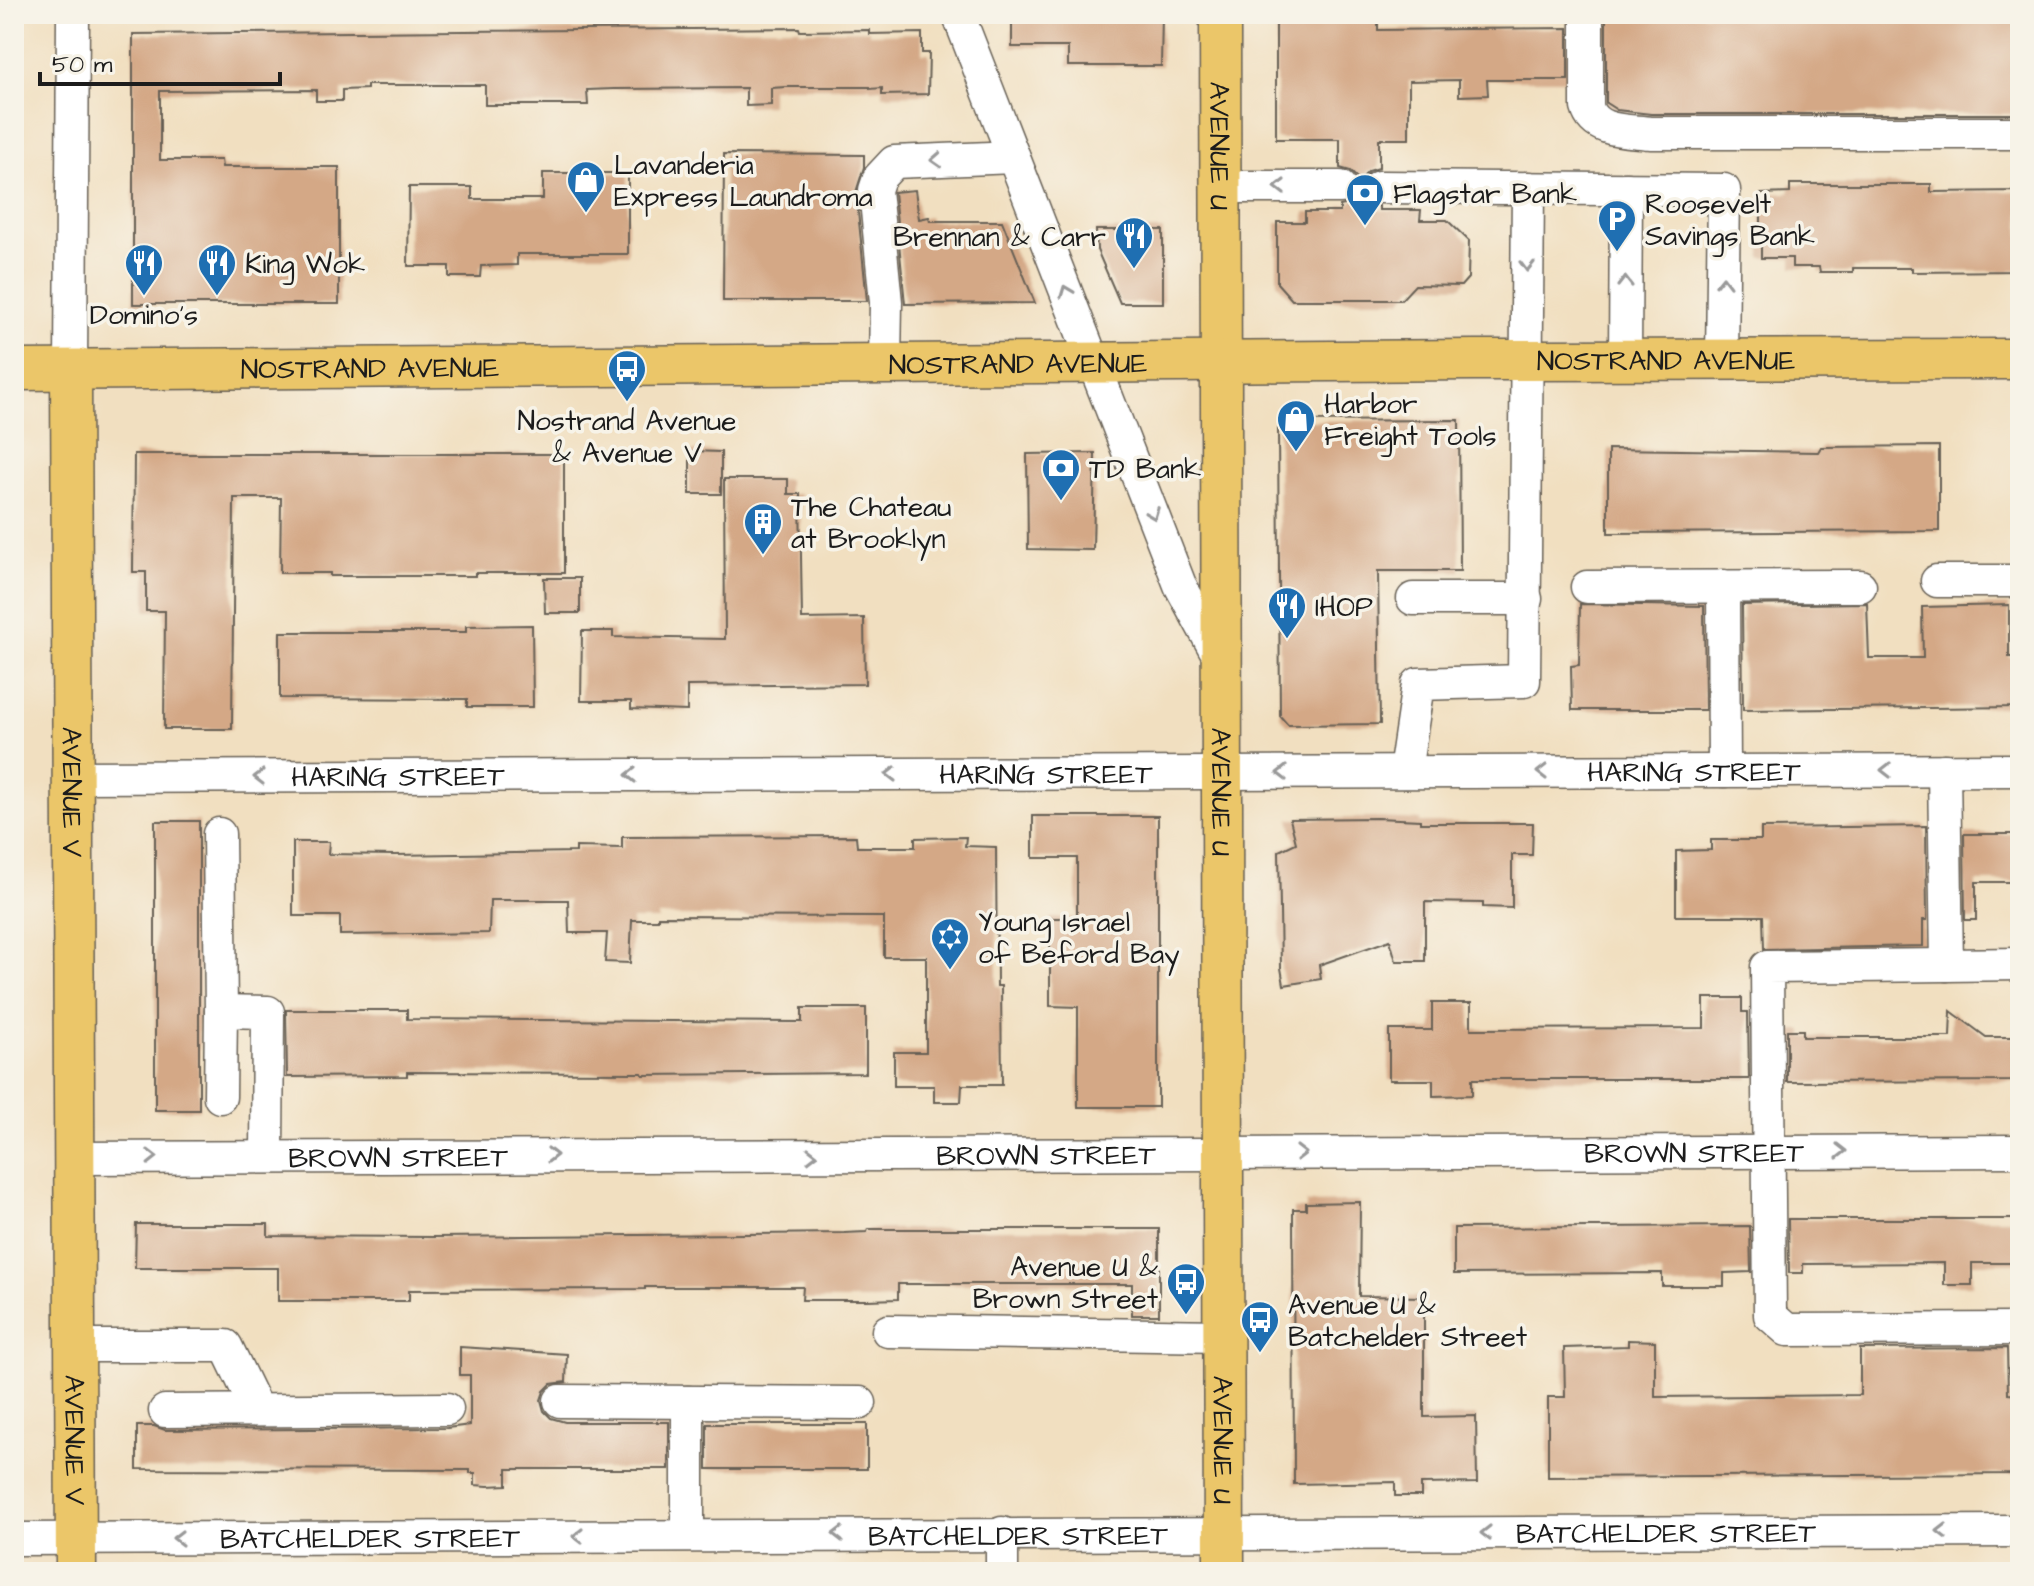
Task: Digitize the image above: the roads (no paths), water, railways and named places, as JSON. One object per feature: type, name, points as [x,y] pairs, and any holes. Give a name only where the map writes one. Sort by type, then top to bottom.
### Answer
[{"type":"main road","name":"AVENUE U","points":[[1220,14],[1224,1553]]},
{"type":"main road","name":"NOSTRAND AVENUE","points":[[14,370],[1526,359],[2020,359]]},
{"type":"main road","name":"AVENUE V","points":[[71,370],[75,1555]]},
{"type":"street","name":"AVENUE V","points":[[71,370],[73,14]]},
{"type":"street","points":[[958,14],[1180,585],[1221,660]]},
{"type":"street","points":[[1587,14],[1587,107],[1589,115],[1602,126],[1650,133],[2020,133]]},
{"type":"street","points":[[885,365],[886,302],[875,190],[879,178],[894,162],[1014,157]]},
{"type":"street","points":[[1220,187],[1340,187]]},
{"type":"street","points":[[1379,187],[1724,190],[1722,360]]},
{"type":"street","points":[[1405,772],[1418,684],[1524,681],[1528,188]]},
{"type":"street","points":[[1625,360],[1626,189]]},
{"type":"street","points":[[1937,581],[2020,581]]},
{"type":"street","points":[[1723,586],[1724,771]]},
{"type":"street","points":[[1587,587],[1860,586]]},
{"type":"street","points":[[1413,599],[1526,599]]},
{"type":"street","points":[[1944,770],[1947,965]]},
{"type":"street","name":"HARING STREET","points":[[72,777],[2020,770]]},
{"type":"street","points":[[219,834],[220,1097]]},
{"type":"street","points":[[2020,964],[1767,967],[1770,1315],[1787,1330],[2020,1329]]},
{"type":"street","points":[[221,1011],[268,1012],[267,1156]]},
{"type":"street","name":"BROWN STREET","points":[[74,1158],[2020,1151]]},
{"type":"street","points":[[888,1331],[1223,1336]]},
{"type":"street","points":[[74,1346],[226,1346],[257,1410]]},
{"type":"street","points":[[560,1401],[860,1403]]},
{"type":"street","points":[[688,1402],[688,1535]]},
{"type":"street","points":[[165,1411],[447,1409]]},
{"type":"street","name":"BATCHELDER STREET","points":[[14,1539],[75,1555],[688,1535],[1002,1533],[1224,1553],[2020,1531]]},
{"type":"street","points":[[1002,1533],[1002,1572]]},
{"type":"place","name":"Lavanderia Express Laundroma","points":[[586,214]]},
{"type":"place","name":"Flagstar Bank","points":[[1365,227]]},
{"type":"place","name":"Roosevelt Savings Bank","points":[[1617,253]]},
{"type":"place","name":"Brennan & Carr","points":[[1134,270]]},
{"type":"place","name":"Domino's","points":[[144,297]]},
{"type":"place","name":"King Wok","points":[[217,297]]},
{"type":"place","name":"Nostrand Avenue & Avenue V","points":[[627,403]]},
{"type":"place","name":"Harbor Freight Tools","points":[[1296,453]]},
{"type":"place","name":"TD Bank","points":[[1061,502]]},
{"type":"place","name":"The Chateau at Brooklyn","points":[[763,556]]},
{"type":"place","name":"IHOP","points":[[1287,640]]},
{"type":"place","name":"Young Israel of Beford Bay","points":[[950,971]]},
{"type":"place","name":"Avenue U & Brown Street","points":[[1186,1316]]},
{"type":"place","name":"Avenue U & Batchelder Street","points":[[1260,1354]]}]
